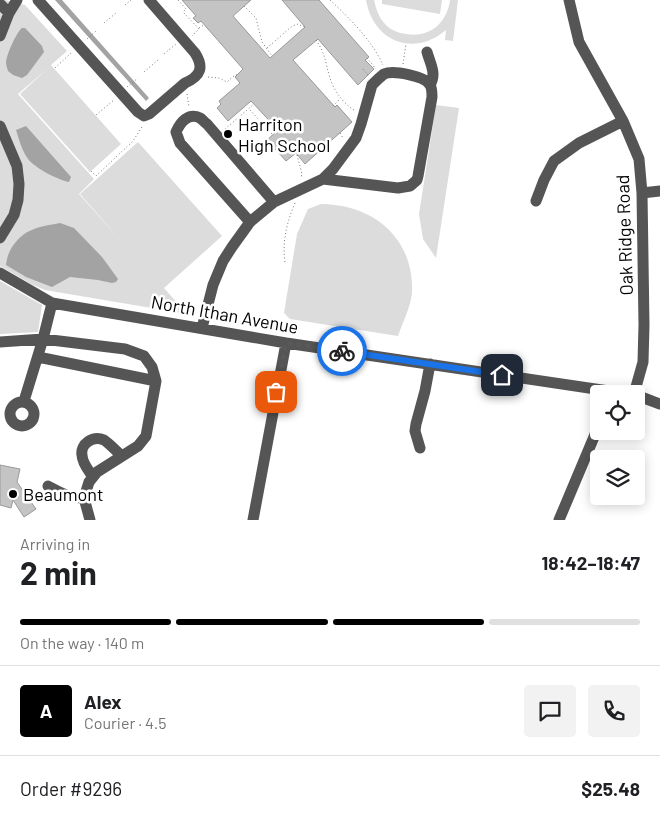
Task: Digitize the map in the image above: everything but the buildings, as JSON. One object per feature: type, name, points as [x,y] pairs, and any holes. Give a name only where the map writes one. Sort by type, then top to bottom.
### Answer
[{"type":"street","points":[[0,36],[9,13],[17,0]]},
{"type":"street","points":[[38,0],[138,112],[144,116],[198,75],[200,67],[195,53],[149,0]]},
{"type":"street","name":"Oak Ridge Road","points":[[568,0],[579,42],[622,121],[638,158],[642,194],[644,325],[643,362],[637,385]]},
{"type":"street","points":[[0,4],[9,13]]},
{"type":"street","points":[[427,52],[434,74],[430,85]]},
{"type":"street","points":[[202,328],[213,285],[223,261],[232,247],[250,222],[274,202],[324,179],[356,138],[371,90],[376,81],[385,74],[401,74],[420,77],[430,85],[432,97],[418,176],[414,183],[410,186],[398,188],[324,179]]},
{"type":"street","points":[[250,222],[180,144],[176,132],[181,122],[189,117],[199,117],[274,202]]},
{"type":"street","points":[[536,201],[554,161],[578,143],[622,121]]},
{"type":"street","points":[[0,126],[17,166],[19,184],[18,200],[14,215],[0,238]]},
{"type":"street","points":[[642,194],[660,192]]},
{"type":"street","name":"North Ithan Avenue","points":[[0,273],[52,303],[286,343],[590,389]]},
{"type":"street","points":[[24,402],[52,303]]},
{"type":"street","points":[[0,342],[43,339],[125,349],[144,356],[152,367],[156,380],[146,436],[138,446],[97,472],[89,482],[84,498],[90,520]]},
{"type":"street","points":[[253,520],[286,343]]},
{"type":"street","points":[[38,357],[156,380]]},
{"type":"street","points":[[420,448],[415,431],[430,364]]},
{"type":"street","points":[[645,398],[660,404]]},
{"type":"street","points":[[93,477],[82,458],[82,448],[89,440],[104,440],[122,456]]},
{"type":"street","points":[[559,520],[593,440]]},
{"type":"street","points":[[48,486],[72,498],[84,498]]},
{"type":"path","points":[[124,5],[130,0]]},
{"type":"path","points":[[178,0],[186,9],[184,12],[199,29]]},
{"type":"path","points":[[330,0],[351,21],[378,54],[385,69]]},
{"type":"path","points":[[244,6],[256,18],[262,42],[272,56]]},
{"type":"path","points":[[104,24],[116,13]]},
{"type":"path","points":[[189,38],[204,24]]},
{"type":"path","points":[[267,48],[291,27],[297,24],[306,27]]},
{"type":"path","points":[[84,42],[96,31]]},
{"type":"path","points":[[316,40],[324,55],[334,89],[352,110],[359,113]]},
{"type":"path","points":[[164,54],[178,42]]},
{"type":"path","points":[[403,69],[406,44]]},
{"type":"path","points":[[55,68],[75,49]]},
{"type":"path","points":[[367,58],[379,72]]},
{"type":"path","points":[[144,72],[158,60]]},
{"type":"path","points":[[363,69],[372,79]]},
{"type":"path","points":[[204,77],[219,78],[227,82],[236,75]]},
{"type":"path","points":[[125,90],[138,78]]},
{"type":"path","points":[[186,91],[190,110]]},
{"type":"path","points":[[96,115],[118,96]]},
{"type":"path","points":[[333,106],[341,98]]},
{"type":"path","points":[[223,131],[254,104]]},
{"type":"path","points":[[249,109],[273,135]]},
{"type":"path","points":[[239,117],[248,128],[258,119]]},
{"type":"path","points":[[91,171],[96,176],[133,141],[142,128],[144,121]]},
{"type":"path","points":[[340,133],[347,142]]},
{"type":"path","points":[[297,155],[302,174],[299,183]]},
{"type":"path","points":[[285,262],[284,238],[296,202]]},
{"type":"shaded area","points":[[0,0],[25,5],[67,51],[51,65],[121,144],[90,172],[20,94],[48,68],[18,94],[94,179],[79,194],[122,242],[80,194],[138,142],[222,236],[164,288],[187,314],[45,290],[0,266]]},
{"type":"shaded area","points":[[55,0],[62,0],[149,98],[146,101]]},
{"type":"shaded area","points":[[366,0],[374,0],[380,16],[390,28],[400,33],[415,35],[423,34],[436,27],[445,16],[450,0],[458,0],[453,41],[445,40],[446,30],[421,43],[408,44],[396,41],[377,26],[370,14]]},
{"type":"shaded area","points":[[382,0],[442,0],[440,14],[382,4]]},
{"type":"shaded area","points":[[22,28],[25,28],[42,46],[44,52],[27,75],[22,78],[8,71],[6,62],[12,44]]},
{"type":"shaded area","points":[[436,105],[459,108],[436,258],[423,239],[419,214]]},
{"type":"shaded area","points":[[26,126],[71,177],[69,182],[47,173],[28,159],[22,149],[16,130]]},
{"type":"shaded area","points":[[321,204],[357,210],[373,217],[398,240],[406,255],[411,272],[412,292],[398,336],[290,319],[284,313],[297,234],[308,209]]},
{"type":"shaded area","points":[[60,223],[74,228],[102,257],[118,279],[116,282],[70,277],[52,287],[26,277],[6,265],[12,247],[27,232],[39,227]]},
{"type":"shaded area","points":[[0,281],[42,305],[38,332],[0,334]]},
{"type":"way so far","points":[[276,392],[286,343],[342,351]]},
{"type":"place","name":"Harriton High School","points":[[228,134]]},
{"type":"place","name":"Beaumont","points":[[13,494]]},
{"type":"route","points":[[342,351],[502,375]]}]
